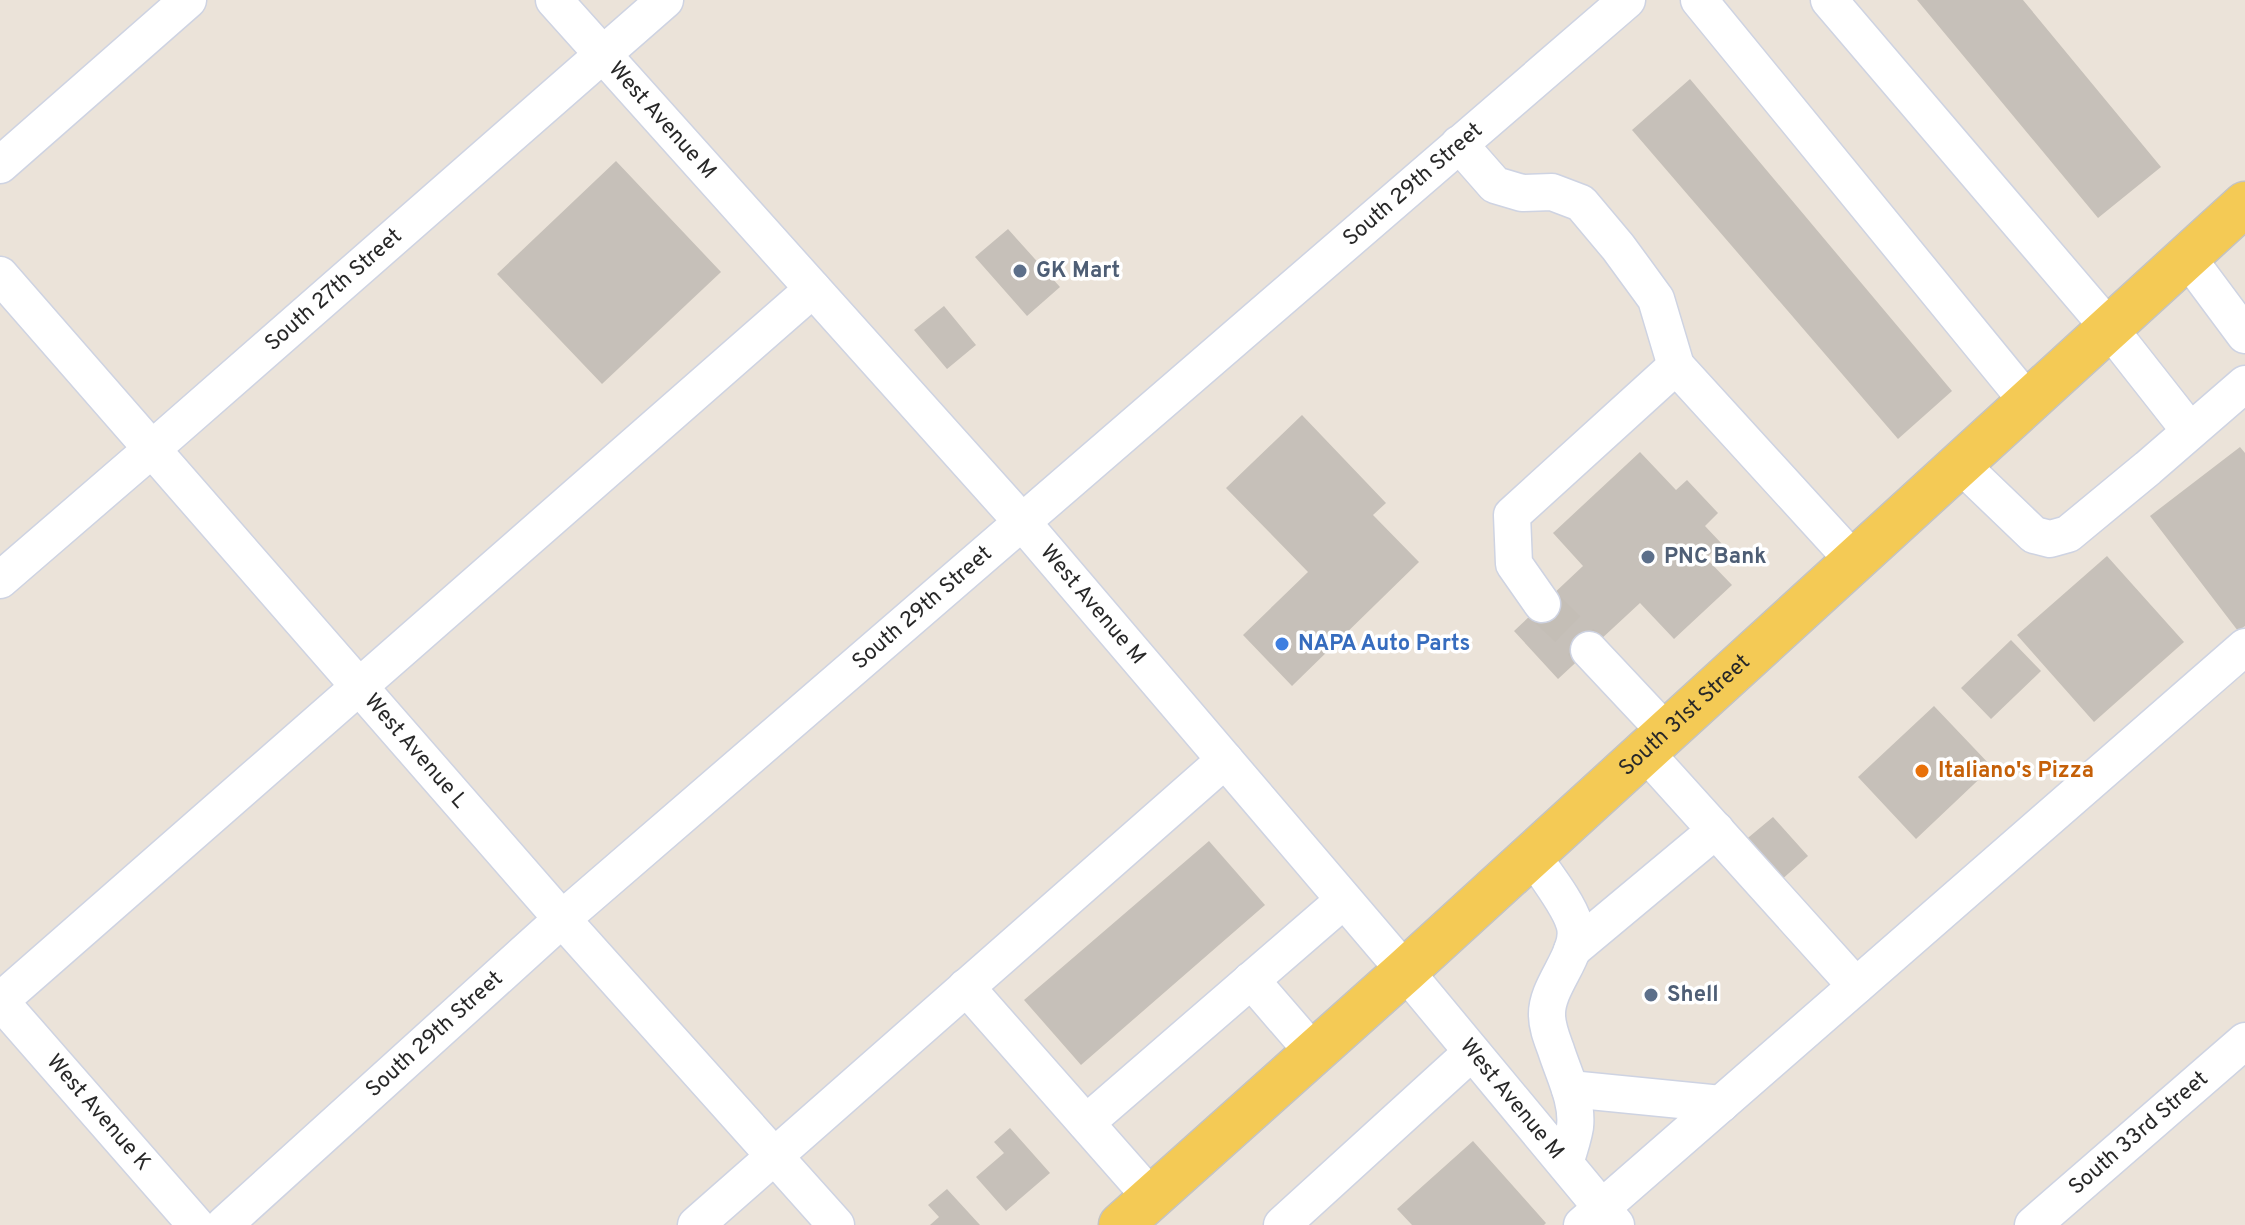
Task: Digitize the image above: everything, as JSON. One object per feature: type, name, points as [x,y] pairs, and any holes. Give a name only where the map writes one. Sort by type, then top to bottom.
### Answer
[{"type":"main road","name":"South 31st Street","points":[[1129,1218],[1405,971],[2245,204]]},
{"type":"street","points":[[0,165],[188,0]]},
{"type":"street","name":"West Avenue M","points":[[554,0],[1022,522],[1565,1163],[1600,1219]]},
{"type":"street","name":"South 27th Street","points":[[0,580],[665,0]]},
{"type":"street","name":"South 29th Street","points":[[224,1225],[562,919],[1627,0]]},
{"type":"street","points":[[1699,0],[2028,402]]},
{"type":"street","points":[[1829,0],[2109,328],[2190,431]]},
{"type":"street","points":[[1459,144],[1495,185],[1522,193],[1552,192],[1581,203],[1656,299],[1676,366],[1854,561]]},
{"type":"street","points":[[2187,257],[2245,335]]},
{"type":"street","name":"West Avenue L","points":[[0,275],[562,919],[836,1225]]},
{"type":"street","points":[[0,1001],[813,289]]},
{"type":"street","points":[[1542,604],[1514,564],[1512,515],[1676,366]]},
{"type":"street","points":[[1960,464],[2034,535],[2050,539],[2068,534],[2245,384]]},
{"type":"street","points":[[1600,1219],[1721,1104],[2245,647]]},
{"type":"street","points":[[1589,650],[1716,830],[1856,986]]},
{"type":"street","points":[[696,1225],[1225,760]]},
{"type":"street","points":[[1572,950],[1716,830]]},
{"type":"street","points":[[1532,855],[1574,922],[1575,941],[1553,988],[1547,1013],[1548,1026],[1575,1113],[1575,1126],[1565,1163]]},
{"type":"street","points":[[1086,1123],[1344,900]]},
{"type":"street","points":[[1251,980],[1314,1053]]},
{"type":"street","points":[[966,987],[1086,1123],[1129,1218]]},
{"type":"street","name":"West Avenue K","points":[[0,1001],[196,1225]]},
{"type":"street","name":"South 33rd Street","points":[[2033,1225],[2245,1041]]},
{"type":"street","points":[[1282,1225],[1472,1052]]},
{"type":"street","points":[[1570,1089],[1721,1104]]},
{"type":"building","points":[[1917,0],[2023,0],[2161,167],[2098,218]]},
{"type":"building","points":[[1690,79],[1952,391],[1898,439],[1632,130]]},
{"type":"building","points":[[616,161],[721,272],[602,384],[497,274]]},
{"type":"building","points":[[1008,229],[1060,287],[1027,316],[975,257]]},
{"type":"building","points":[[944,306],[976,345],[947,369],[914,330]]},
{"type":"building","points":[[1302,415],[1386,503],[1373,515],[1419,562],[1292,686],[1243,635],[1308,572],[1226,488]]},
{"type":"building","points":[[2240,447],[2245,453],[2245,626],[2238,631],[2150,516]]},
{"type":"building","points":[[1640,452],[1676,490],[1687,480],[1718,513],[1705,526],[1722,544],[1706,558],[1732,585],[1674,639],[1640,603],[1558,679],[1514,631],[1583,566],[1553,533]]},
{"type":"building","points":[[2107,556],[2184,642],[2094,722],[2017,635]]},
{"type":"building","points":[[2011,640],[2041,671],[1991,719],[1961,688]]},
{"type":"building","points":[[1934,706],[1992,767],[1916,839],[1858,777]]},
{"type":"building","points":[[1773,817],[1808,856],[1779,882],[1743,842]]},
{"type":"building","points":[[1209,841],[1265,905],[1081,1065],[1024,1000]]},
{"type":"building","points":[[1010,1128],[1050,1173],[1006,1211],[976,1177],[1004,1153],[994,1142]]},
{"type":"building","points":[[1473,1141],[1546,1223],[1544,1225],[1412,1225],[1397,1209]]},
{"type":"building","points":[[947,1189],[980,1225],[930,1225],[939,1217],[928,1205]]},
{"type":"tunnel","points":[[1542,604],[1589,650]]},
{"type":"place","name":"GK Mart","points":[[1020,271]]},
{"type":"place","name":"PNC Bank","points":[[1648,557]]},
{"type":"place","name":"NAPA Auto Parts","points":[[1282,644]]},
{"type":"place","name":"Italiano's Pizza","points":[[1922,771]]},
{"type":"place","name":"Shell","points":[[1651,995]]}]
